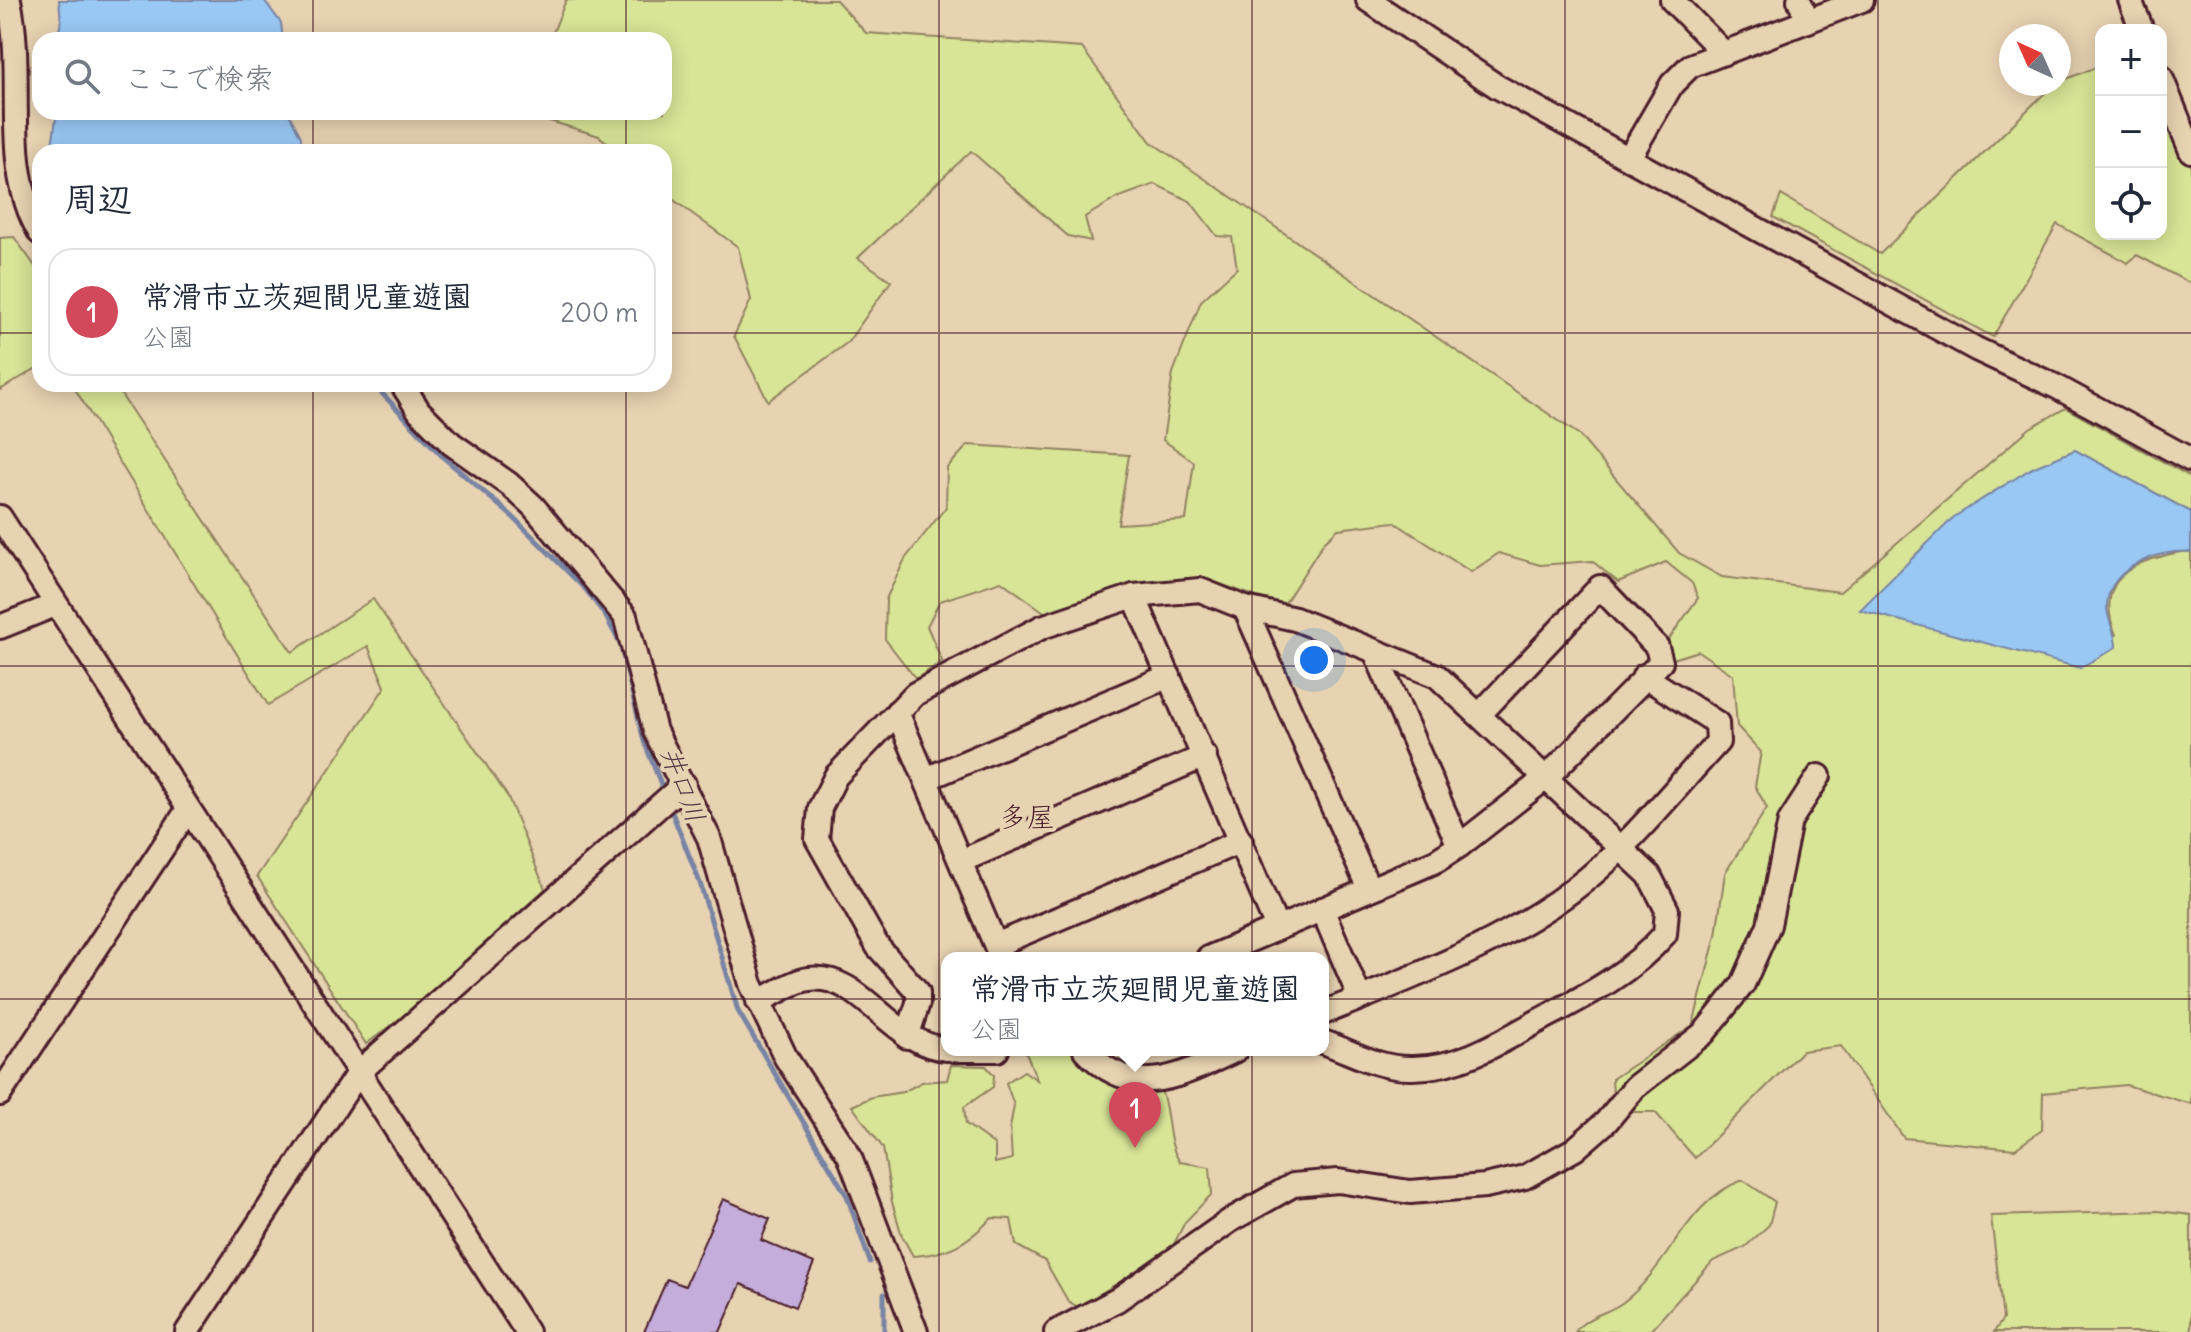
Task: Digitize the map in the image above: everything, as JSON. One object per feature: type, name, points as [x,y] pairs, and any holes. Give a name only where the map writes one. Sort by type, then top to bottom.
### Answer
[{"type":"street","points":[[9,0],[12,28],[5,161],[19,204],[32,222]]},
{"type":"street","points":[[1672,0],[1724,53]]},
{"type":"street","points":[[1799,0],[1808,21]]},
{"type":"street","points":[[1629,158],[1682,72],[1862,0]]},
{"type":"street","points":[[2130,0],[2140,24]]},
{"type":"street","points":[[1375,2],[1498,87],[1976,349],[2057,387],[2191,460]]},
{"type":"street","points":[[2167,92],[2191,151]]},
{"type":"street","points":[[407,392],[419,411],[452,444],[509,484],[533,506],[613,598],[628,626],[655,731],[709,838],[758,1001],[786,1058],[849,1155],[916,1332]]},
{"type":"street","points":[[0,517],[187,811],[527,1332]]},
{"type":"street","points":[[1222,952],[1436,861],[1459,846],[1547,777],[1661,662],[1657,647],[1600,587],[1481,713]]},
{"type":"street","points":[[907,1037],[918,1003],[918,992],[878,947],[817,839],[820,808],[836,776],[925,687],[983,655],[1042,627],[1134,596],[1200,590],[1245,608],[1295,619],[1437,676],[1481,713],[1649,875],[1666,907],[1668,925],[1656,944],[1594,993],[1499,1044],[1437,1066],[1411,1068],[1384,1065],[1329,1044]]},
{"type":"street","points":[[1134,596],[1277,928]]},
{"type":"street","points":[[0,627],[55,605]]},
{"type":"street","points":[[1245,608],[1369,889]]},
{"type":"street","points":[[1376,654],[1459,846]]},
{"type":"street","points":[[926,779],[1169,676]]},
{"type":"street","points":[[1329,1011],[1497,938],[1587,879],[1718,742],[1717,723],[1644,676]]},
{"type":"street","points":[[897,712],[999,952],[1241,841]]},
{"type":"street","points":[[961,861],[1205,756]]},
{"type":"street","points":[[1056,1332],[1117,1300],[1242,1213],[1293,1185],[1338,1181],[1410,1192],[1485,1186],[1525,1177],[1575,1149],[1606,1122],[1635,1087],[1704,1033],[1743,984],[1769,925],[1790,821],[1819,776]]},
{"type":"street","points":[[187,1332],[358,1073],[684,784]]},
{"type":"street","points":[[0,1094],[187,811]]},
{"type":"street","points":[[1322,909],[1360,998]]},
{"type":"street","points":[[758,1001],[802,980],[828,979],[853,991],[907,1037],[928,1048],[941,1049]]},
{"type":"street","points":[[1092,1056],[1110,1070],[1150,1081],[1176,1077],[1223,1056]]},
{"type":"green space","points":[[566,0],[836,0],[866,33],[1082,48],[1151,142],[1578,434],[1679,553],[1722,577],[1840,592],[2030,428],[2066,408],[2191,477],[2191,512],[2075,450],[2023,474],[1978,502],[1936,535],[1896,575],[2116,635],[2109,606],[2111,594],[2123,575],[2145,561],[2191,552],[2191,1104],[2126,1085],[2043,1093],[2042,1130],[2015,1149],[1904,1138],[1841,1046],[1802,1051],[1695,1158],[1655,1112],[1614,1112],[1612,1079],[1693,1025],[1716,935],[1725,873],[1767,808],[1755,786],[1761,752],[1737,726],[1733,675],[1698,651],[1673,659],[1664,646],[1698,598],[1692,583],[1666,562],[1618,582],[1592,561],[1540,565],[1499,553],[1471,572],[1394,522],[1338,529],[1324,542],[1283,606],[1200,577],[1126,590],[1047,614],[1001,581],[940,601],[927,626],[942,661],[916,679],[885,639],[886,599],[905,559],[946,507],[947,468],[968,445],[1129,455],[1118,524],[1186,520],[1194,462],[1163,440],[1173,373],[1201,301],[1237,268],[1232,237],[1217,236],[1190,201],[1155,184],[1117,198],[1085,217],[1091,241],[1068,236],[971,151],[858,258],[891,281],[848,342],[768,401],[734,336],[751,300],[738,247],[672,199],[672,144],[608,144],[599,136],[547,120],[672,120],[672,32],[553,32]]},
{"type":"green space","points":[[2095,67],[2095,240],[2167,240],[2167,103],[2191,159],[2191,284],[2137,255],[2128,263],[2057,224],[1993,337],[1773,217],[1781,195],[1880,254],[2042,96],[2071,96],[2071,77]]},
{"type":"green space","points":[[14,237],[32,262],[32,371],[0,390],[0,238]]},
{"type":"green space","points":[[77,392],[119,392],[292,652],[373,599],[508,797],[545,889],[415,1008],[366,1044],[257,876],[385,687],[368,646],[268,705]]},
{"type":"green space","points":[[1027,1056],[1079,1056],[1102,1075],[1122,1086],[1146,1090],[1160,1088],[1172,1145],[1180,1162],[1210,1167],[1212,1194],[1185,1222],[1170,1252],[1078,1307],[1068,1301],[1045,1261],[1016,1245],[1011,1219],[992,1218],[957,1246],[913,1256],[902,1236],[892,1202],[883,1148],[852,1106],[872,1097],[903,1092],[922,1082],[947,1080],[951,1065],[986,1066],[994,1075],[993,1087],[964,1107],[966,1124],[995,1145],[995,1163],[1012,1159],[1010,1128],[1014,1105],[1006,1083],[1024,1071],[1037,1080]]},
{"type":"green space","points":[[1743,1180],[1775,1202],[1769,1225],[1745,1247],[1713,1261],[1649,1332],[1575,1332],[1591,1318],[1622,1303],[1639,1288],[1707,1203]]},
{"type":"green space","points":[[2158,1211],[2191,1215],[2191,1332],[1994,1332],[2003,1319],[1991,1216]]},
{"type":"water","points":[[59,0],[264,0],[281,23],[282,32],[59,32]]},
{"type":"water","points":[[56,120],[292,120],[301,137],[301,144],[52,144]]},
{"type":"water","points":[[2075,450],[2191,512],[2191,552],[2165,553],[2138,563],[2117,580],[2110,591],[2107,609],[2116,647],[2080,668],[1860,610],[1954,517],[2032,468]]},
{"type":"building","points":[[723,1199],[770,1219],[761,1240],[814,1263],[795,1307],[741,1284],[720,1332],[644,1332],[667,1279],[685,1286]]},
{"type":"waterway","name":"井口川","points":[[381,392],[443,457],[513,517],[587,591],[605,615],[620,643],[644,741],[664,792]]},
{"type":"waterway","name":"井口川","points":[[669,805],[700,883],[738,1011],[847,1196],[870,1262]]},
{"type":"waterway","name":"井口川","points":[[884,1294],[884,1332]]},
{"type":"place","name":"常滑市立茨廻間児童遊園","points":[[1135,1148]]},
{"type":"district","name":"多屋","points":[[1027,817]]}]
